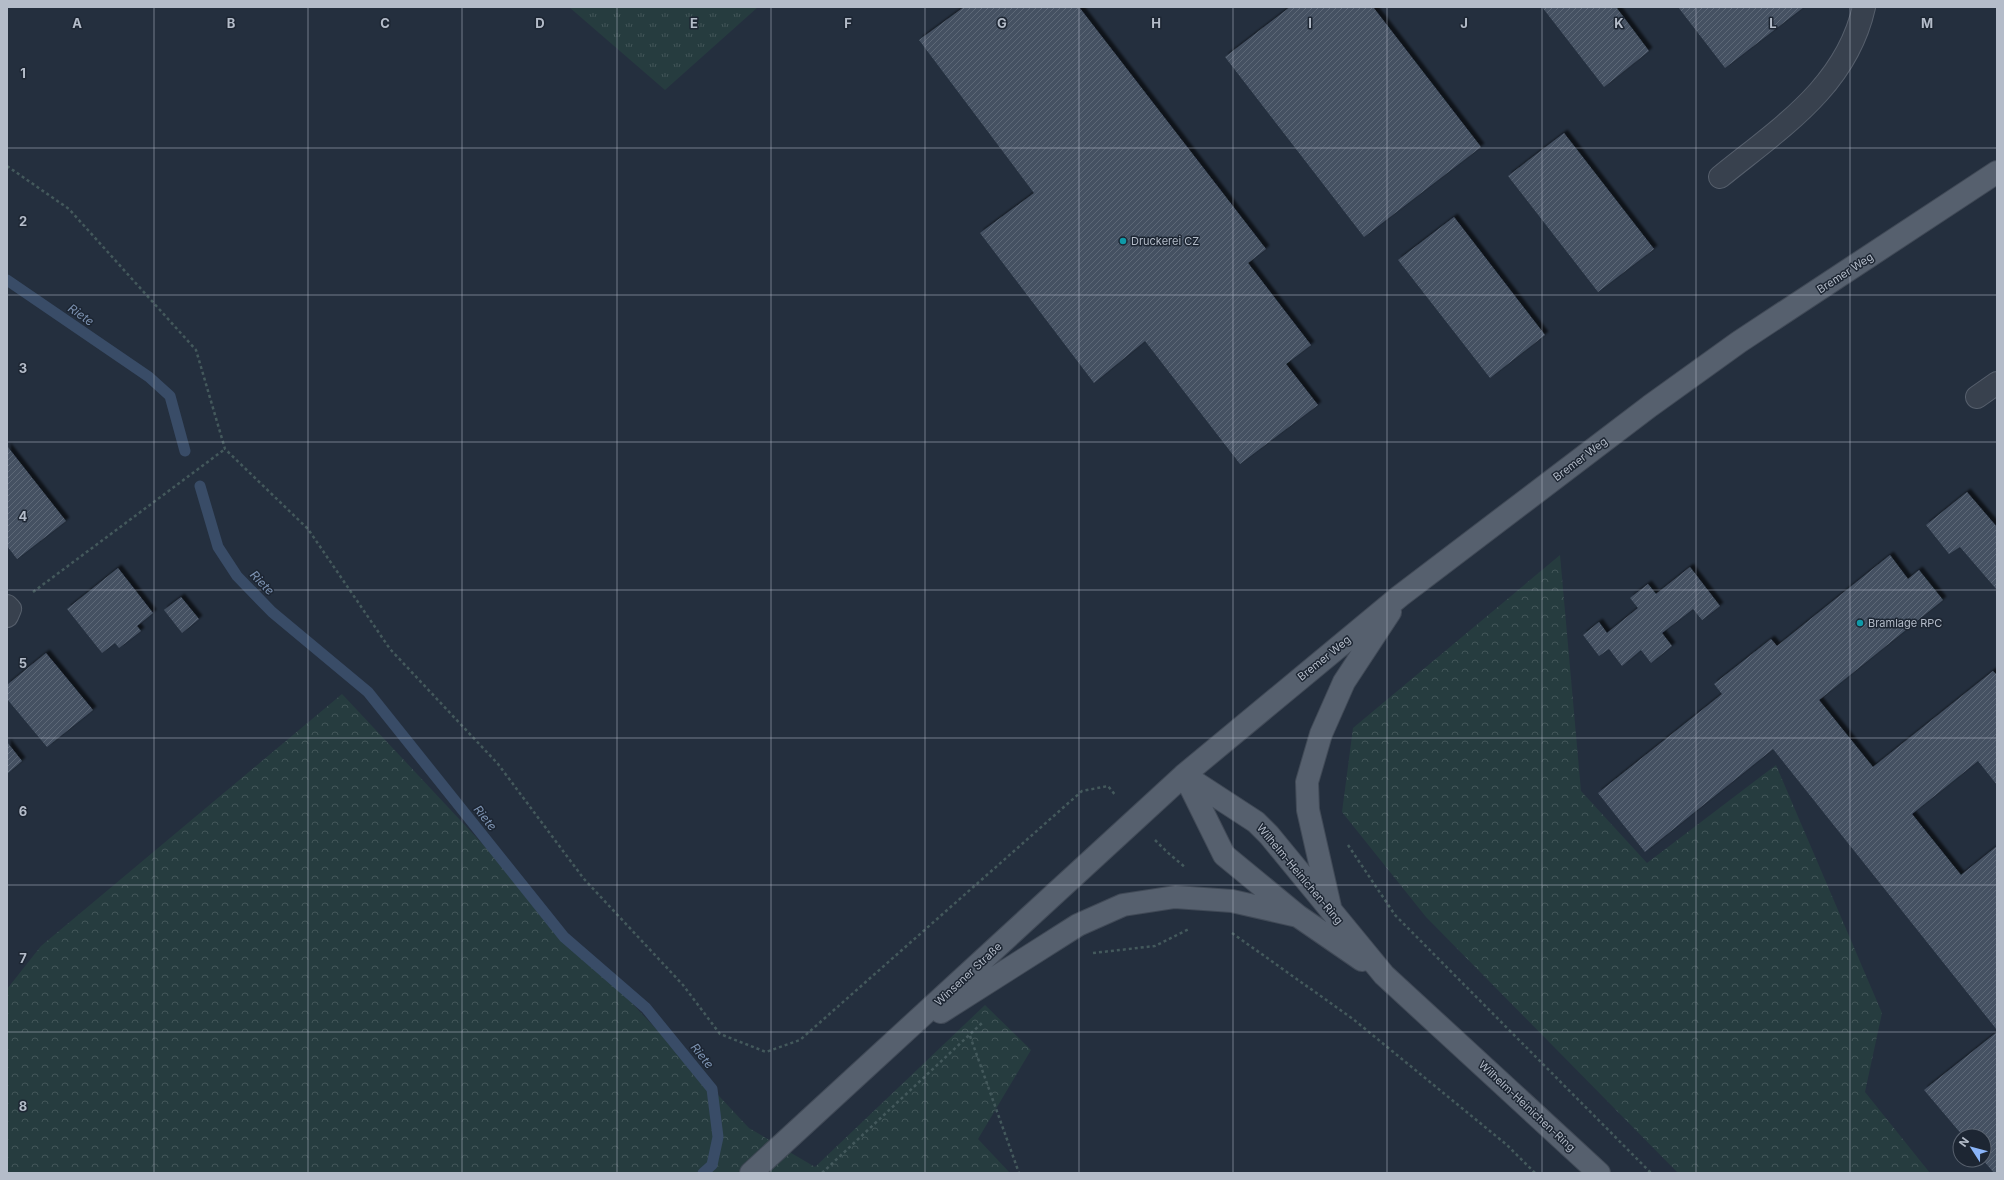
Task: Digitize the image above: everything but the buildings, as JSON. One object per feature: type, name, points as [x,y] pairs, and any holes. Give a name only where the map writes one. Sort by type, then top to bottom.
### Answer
[{"type":"main road","name":"Bremer Weg","points":[[1184,775],[1400,596],[1650,406],[1733,346],[1997,172]]},
{"type":"main road","points":[[1331,910],[1308,810],[1307,782],[1321,734],[1344,682],[1400,596]]},
{"type":"main road","name":"Winsener Straße","points":[[751,1173],[1184,775]]},
{"type":"main road","name":"Wilhelm-Heinichen-Ring","points":[[1184,775],[1256,822],[1269,835],[1384,975],[1599,1173]]},
{"type":"main road","name":"Wilhelm-Heinichen-Ring","points":[[1184,775],[1224,855],[1298,916],[1384,975]]},
{"type":"main road","points":[[893,1043],[1078,925],[1123,905],[1175,897],[1232,901],[1298,916]]},
{"type":"lane","points":[[1720,177],[1802,110],[1828,83],[1846,58],[1864,7]]},
{"type":"lane","points":[[1976,397],[1997,383]]},
{"type":"path","points":[[7,166],[69,209],[196,350],[225,449],[308,529],[390,649],[498,764],[584,879],[683,985],[720,1034],[766,1052],[800,1040],[1082,791],[1108,786],[1136,819]]},
{"type":"path","points":[[8,610],[225,449]]},
{"type":"path","points":[[1346,843],[1395,915],[1651,1173]]},
{"type":"path","points":[[1092,953],[1155,946],[1192,927]]},
{"type":"path","points":[[1230,932],[1353,1019],[1507,1145],[1535,1173]]},
{"type":"path","points":[[822,1173],[970,1036],[986,1019]]},
{"type":"path","points":[[970,1036],[1019,1173]]},
{"type":"green space","points":[[569,7],[758,7],[665,90]]},
{"type":"green space","points":[[1560,555],[1581,791],[1647,863],[1776,765],[1882,1013],[1865,1092],[1930,1173],[1678,1173],[1426,917],[1342,812],[1353,728]]},
{"type":"green space","points":[[342,694],[749,1128],[815,1167],[985,1005],[1031,1050],[978,1139],[1010,1173],[7,1173],[7,989],[41,946]]},
{"type":"waterway","name":"Riete","points":[[7,280],[149,377],[170,396],[185,451]]},
{"type":"waterway","name":"Riete","points":[[200,486],[218,547],[237,576],[272,612],[368,692],[564,937],[646,1008],[712,1089],[718,1137],[712,1165],[703,1173]]},
{"type":"place","name":"Druckerei CZ","points":[[1123,241]]},
{"type":"place","name":"Bramlage RPC","points":[[1860,623]]}]
